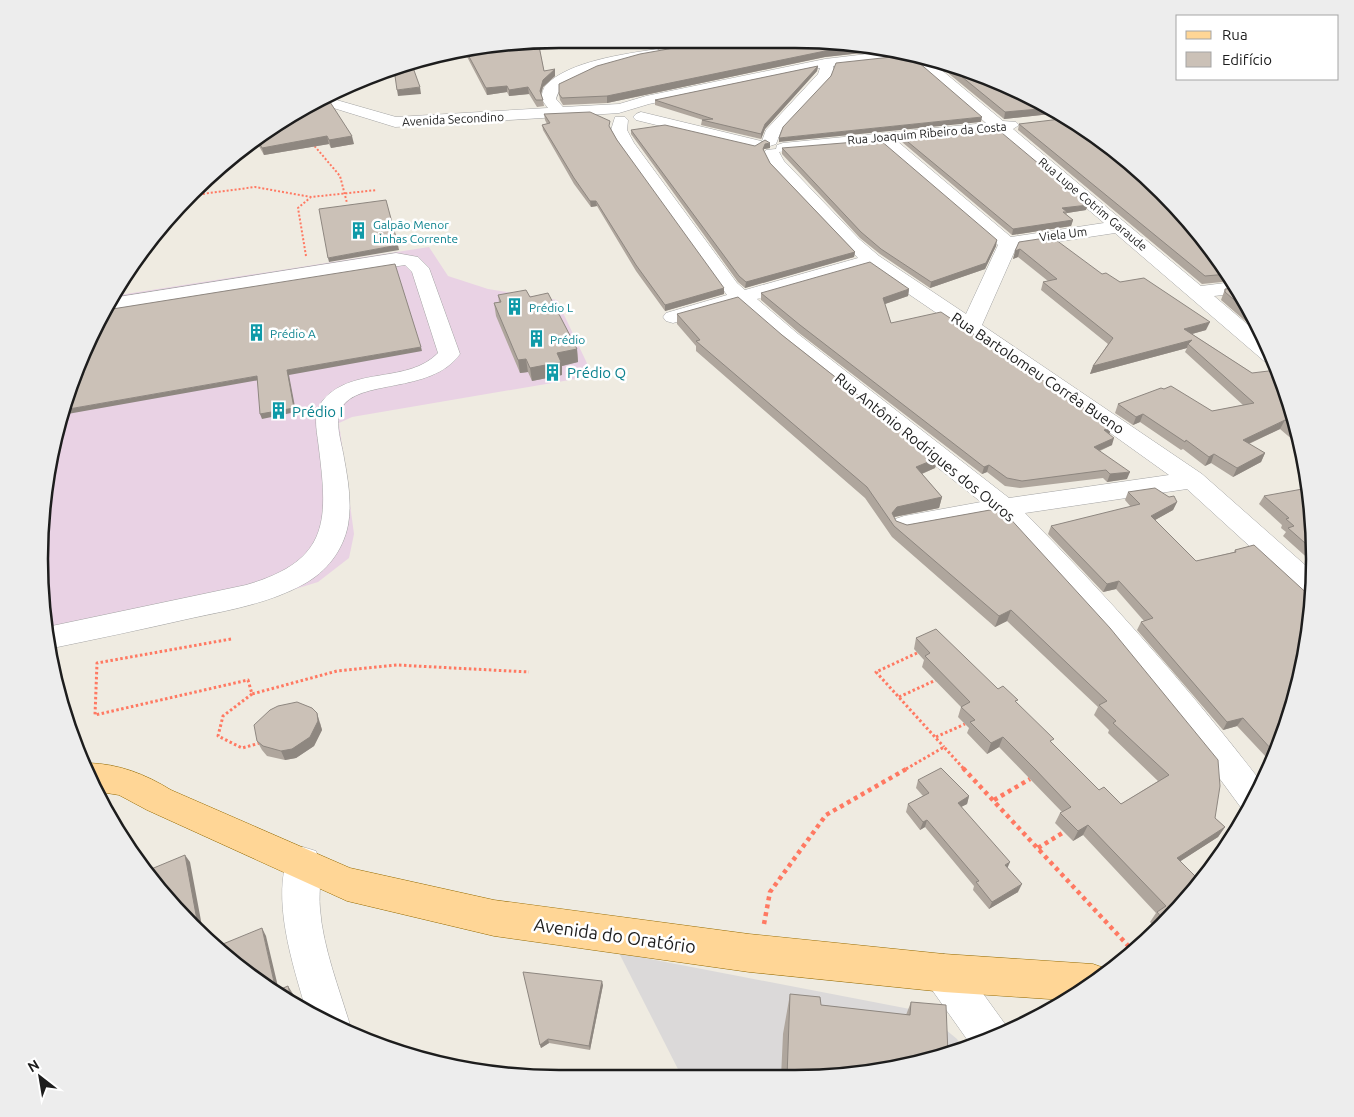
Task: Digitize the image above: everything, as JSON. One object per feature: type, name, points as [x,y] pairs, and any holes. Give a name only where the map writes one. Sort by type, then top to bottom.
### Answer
[{"type":"main road","name":"Avenida do Oratório","points":[[97,778],[134,784],[159,800],[347,884],[494,918],[759,954],[944,973],[1080,982]]},
{"type":"main road","name":"Avenida do Oratório","points":[[105,795],[159,800]]},
{"type":"street","points":[[559,112],[551,105],[550,92],[558,82],[572,74],[605,63],[673,48]]},
{"type":"street","points":[[619,113],[663,98],[824,62],[886,56]]},
{"type":"street","points":[[619,113],[642,115],[770,146],[774,130],[824,76],[827,70],[824,62]]},
{"type":"street","name":"Rua Lupe Cotrim Garaude","points":[[926,65],[1260,346]]},
{"type":"street","points":[[642,115],[663,98]]},
{"type":"street","name":"Avenida Secondino","points":[[328,102],[396,122],[559,112],[619,113]]},
{"type":"street","name":"Rua Antônio Rodrigues dos Ouros","points":[[619,113],[619,130],[627,144],[712,264],[742,298],[790,340],[1004,507],[1056,561],[1150,668],[1214,744],[1250,793]]},
{"type":"street","name":"Rua Joaquim Ribeiro da Costa","points":[[770,146],[1031,123]]},
{"type":"street","points":[[882,137],[1008,244],[971,326]]},
{"type":"street","name":"Rua Bartolomeu Corrêa Bueno","points":[[770,146],[777,162],[852,243],[872,260],[971,326],[1193,480],[1305,581]]},
{"type":"street","name":"Viela Um","points":[[1008,244],[1026,239],[1120,227]]},
{"type":"street","points":[[54,637],[233,598],[281,583],[309,567],[325,550],[336,527],[336,489],[328,420],[328,413],[334,402],[347,393],[366,385],[435,367],[446,360],[449,354],[422,272],[418,264],[409,259],[396,259],[115,304]]},
{"type":"street","points":[[673,318],[872,260]]},
{"type":"street","points":[[1197,292],[1229,289]]},
{"type":"street","points":[[904,525],[1004,507],[1193,480]]},
{"type":"street","points":[[302,864],[301,909],[312,965],[327,1014]]},
{"type":"street","points":[[944,973],[987,1032]]},
{"type":"path","points":[[308,137],[317,153],[340,176],[342,194],[347,203]]},
{"type":"path","points":[[200,194],[255,187],[311,197],[377,190]]},
{"type":"path","points":[[306,259],[301,237],[298,208],[311,197]]},
{"type":"path","points":[[231,639],[97,663],[95,715],[248,680],[252,694]]},
{"type":"path","points":[[917,653],[876,672],[1128,946]]},
{"type":"path","points":[[260,743],[242,748],[218,736],[223,716],[252,694],[337,671],[397,665],[529,672]]},
{"type":"path","points":[[899,697],[936,680]]},
{"type":"path","points":[[935,737],[965,724]]},
{"type":"path","points":[[759,954],[770,892],[826,814],[944,747]]},
{"type":"path","points":[[994,800],[1030,779]]},
{"type":"path","points":[[1038,848],[1064,832]]},
{"type":"shaded area","points":[[429,247],[448,276],[488,289],[557,300],[593,376],[352,417],[339,423],[354,534],[349,558],[318,582],[276,595],[55,644],[49,592],[48,558],[52,492],[57,459],[65,426],[86,363],[100,332],[121,295]]},
{"type":"shaded area","points":[[619,953],[915,1010],[934,1020],[959,1042],[895,1060],[862,1065],[796,1070],[678,1070]]},
{"type":"building","points":[[674,48],[837,50],[607,96],[562,98],[559,94],[559,84],[597,66],[640,54]]},
{"type":"building","points":[[540,49],[544,71],[555,69],[543,80],[540,91],[543,100],[536,100],[528,87],[509,90],[507,86],[486,88],[468,56]]},
{"type":"building","points":[[894,57],[919,63],[982,117],[779,138],[783,127],[831,76],[836,63]]},
{"type":"building","points":[[818,66],[765,124],[761,134],[702,120],[713,119],[655,100]]},
{"type":"building","points":[[413,69],[420,87],[397,90],[395,75]]},
{"type":"building","points":[[960,75],[991,86],[1038,109],[1005,112]]},
{"type":"building","points":[[329,102],[352,136],[329,140],[327,136],[262,148],[260,144]]},
{"type":"building","points":[[590,112],[610,121],[609,126],[617,140],[724,288],[665,305],[636,265],[596,201],[590,201],[574,178],[542,125],[550,123],[544,114]]},
{"type":"building","points":[[1056,120],[1107,153],[1157,197],[1201,247],[1220,275],[1205,276],[1019,124]]},
{"type":"building","points":[[665,125],[755,146],[765,140],[770,143],[765,144],[763,149],[770,163],[855,252],[746,282],[739,276],[631,130]]},
{"type":"building","points":[[996,128],[1088,205],[1062,208],[1067,212],[1063,212],[1073,220],[1013,229],[902,137]]},
{"type":"building","points":[[880,140],[997,240],[986,263],[931,282],[881,249],[861,232],[782,148]]},
{"type":"building","name":"Galpão Menor Linhas Corrente","points":[[386,200],[398,245],[328,258],[319,209]]},
{"type":"building","points":[[1052,237],[1102,274],[1106,273],[1120,282],[1144,278],[1210,322],[1184,329],[1252,373],[1271,371],[1288,423],[1285,420],[1243,440],[1265,453],[1237,468],[1214,454],[1209,457],[1186,440],[1185,442],[1143,414],[1136,417],[1118,404],[1171,386],[1212,411],[1254,403],[1188,344],[1192,340],[1093,366],[1113,338],[1043,282],[1057,279],[1020,249],[1015,251],[1019,242]]},
{"type":"building","points":[[870,262],[909,289],[883,298],[891,323],[941,312],[1112,427],[1104,430],[1114,438],[1094,447],[1130,472],[1110,474],[1106,470],[1022,481],[1007,478],[989,465],[984,467],[761,293]]},
{"type":"building","name":"Prédio A","points":[[395,264],[421,347],[287,370],[294,408],[260,414],[257,376],[70,409],[86,363],[113,309]]},
{"type":"building","points":[[1225,289],[1229,289],[1238,304],[1225,292]]},
{"type":"building","name":"Prédio","points":[[526,290],[530,297],[548,293],[577,349],[557,353],[561,362],[530,368],[526,359],[518,360],[494,303],[501,302],[498,295]]},
{"type":"building","points":[[738,297],[782,335],[938,458],[916,467],[942,497],[897,507],[892,513],[896,521],[907,525],[990,510],[1006,514],[1110,628],[1218,760],[1220,786],[1215,818],[1225,827],[1177,858],[1196,877],[1161,916],[1157,912],[1166,906],[1088,825],[1078,831],[1060,813],[1071,807],[1035,769],[1003,737],[991,743],[970,722],[975,720],[961,707],[970,702],[925,656],[930,653],[916,638],[936,629],[998,689],[1003,686],[1018,700],[1015,701],[1054,739],[1050,741],[1099,790],[1104,787],[1121,804],[1169,775],[1113,723],[1116,721],[1099,705],[1107,701],[1011,610],[999,616],[894,526],[867,487],[696,341],[700,340],[677,314]]},
{"type":"building","points":[[1155,488],[1169,497],[1174,496],[1177,502],[1151,516],[1196,561],[1236,552],[1235,550],[1254,545],[1305,592],[1297,658],[1289,691],[1270,748],[1243,718],[1227,722],[1141,622],[1153,618],[1119,581],[1107,584],[1051,526],[1140,504],[1128,492]]},
{"type":"building","points":[[1302,489],[1306,543],[1288,528],[1294,526],[1286,519],[1289,518],[1264,496]]},
{"type":"building","points":[[297,702],[312,708],[317,713],[318,721],[310,737],[292,749],[281,751],[263,746],[257,741],[254,725],[270,710],[278,706]]},
{"type":"building","points":[[941,768],[969,796],[958,803],[1010,862],[1005,865],[1022,884],[992,902],[976,882],[979,881],[927,820],[923,822],[908,804],[929,793],[918,780]]},
{"type":"building","points":[[185,855],[197,920],[174,895],[152,869]]},
{"type":"building","points":[[262,928],[274,982],[247,964],[223,944]]},
{"type":"building","points":[[523,972],[602,981],[589,1046],[548,1039],[540,1045]]},
{"type":"building","points":[[288,986],[290,992],[283,988]]},
{"type":"building","points":[[790,994],[820,997],[821,1005],[910,1015],[911,1002],[946,1005],[948,1046],[895,1060],[862,1065],[787,1070]]},
{"type":"place","name":"Galpão Menor Linhas Corrente","points":[[359,231]]},
{"type":"place","name":"Prédio L","points":[[515,307]]},
{"type":"place","name":"Prédio A","points":[[256,333]]},
{"type":"place","name":"Prédio","points":[[536,339]]},
{"type":"place","name":"Prédio Q","points":[[553,372]]},
{"type":"place","name":"Prédio I","points":[[278,411]]}]
